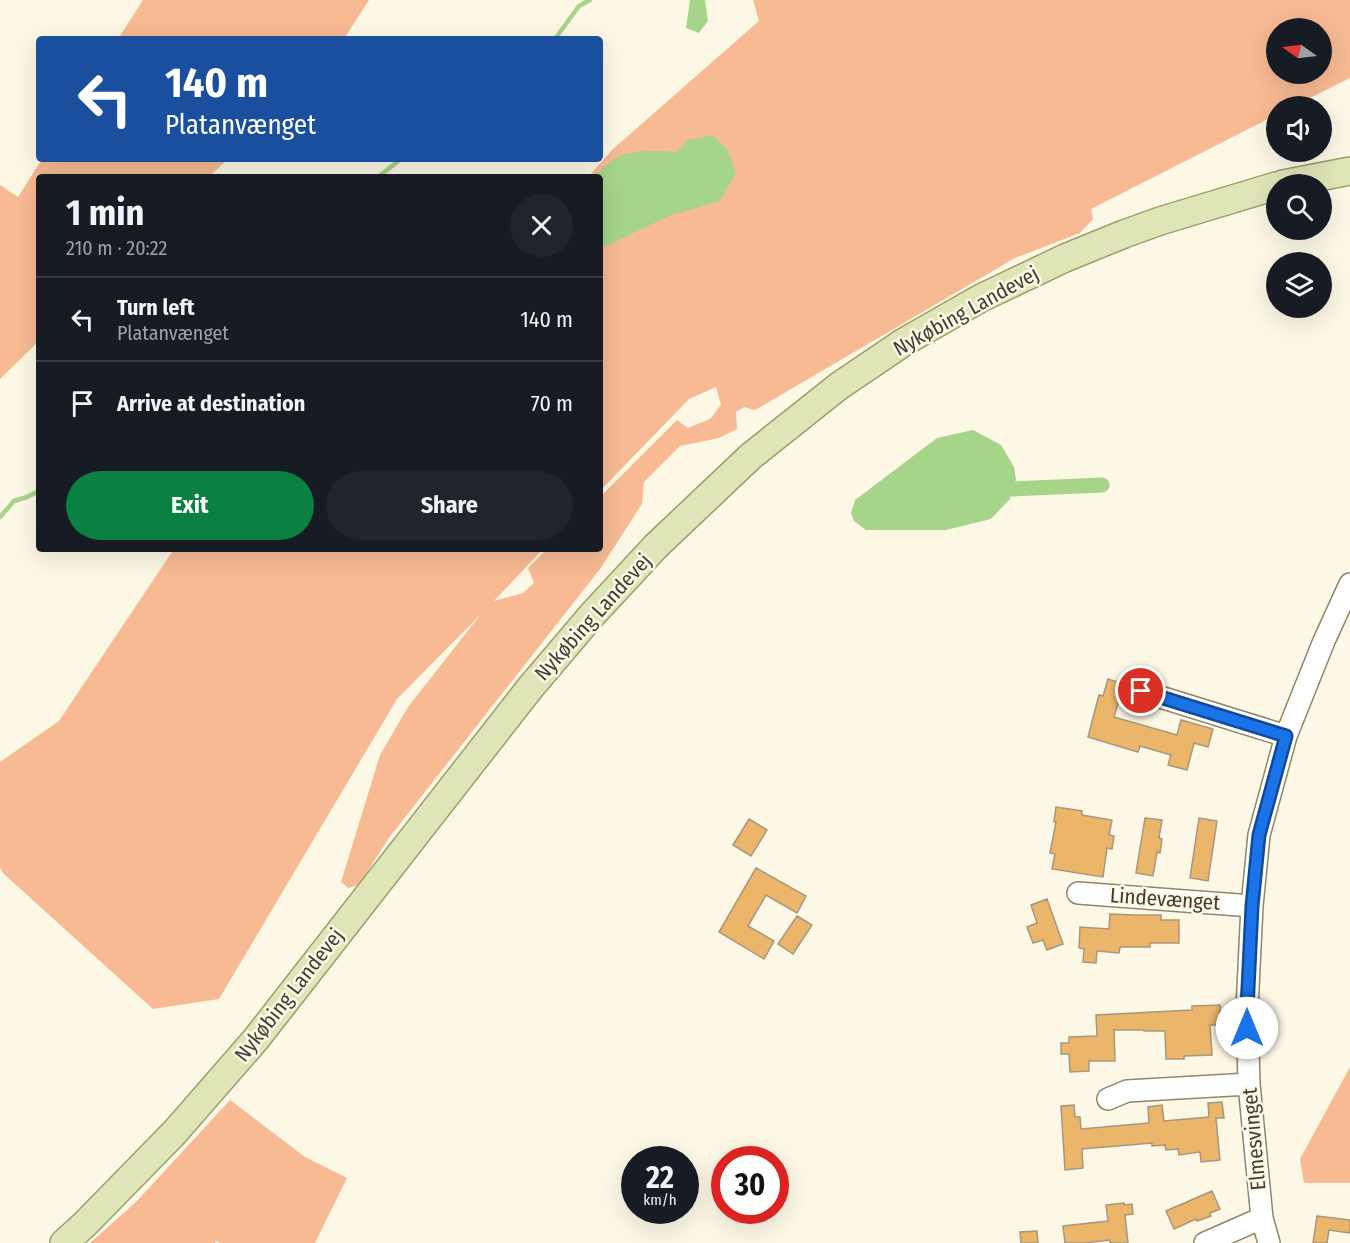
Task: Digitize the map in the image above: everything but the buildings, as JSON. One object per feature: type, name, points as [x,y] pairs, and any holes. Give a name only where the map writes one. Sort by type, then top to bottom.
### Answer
[{"type":"main road","points":[[1332,174],[1350,171]]},
{"type":"main road","name":"Nykøbing Landevej","points":[[64,1243],[175,1132],[256,1039],[530,688],[592,615],[656,546],[751,456],[839,386],[904,342],[981,298],[1065,258],[1124,234],[1266,189]]},
{"type":"street","name":"Elmesvinget","points":[[1269,1243],[1262,1218],[1249,1084],[1247,1009],[1252,906],[1259,835],[1286,736],[1324,641],[1350,584]]},
{"type":"street","points":[[1141,691],[1286,736]]},
{"type":"street","name":"Lindevænget","points":[[1078,893],[1252,906]]},
{"type":"street","points":[[1108,1099],[1127,1091],[1249,1084]]},
{"type":"street","points":[[1205,1243],[1262,1218]]},
{"type":"shaded area","points":[[143,0],[369,0],[346,36],[120,36]]},
{"type":"shaded area","points":[[690,0],[705,0],[708,21],[699,33],[686,28]]},
{"type":"shaded area","points":[[753,0],[1350,0],[1350,78],[1314,96],[1266,96],[1266,120],[1091,209],[1093,219],[1080,233],[1015,258],[755,410],[744,407],[736,412],[737,429],[719,438],[680,446],[644,482],[642,504],[600,569],[388,839],[359,885],[348,888],[341,882],[380,755],[408,707],[481,614],[397,699],[219,999],[153,1009],[0,868],[0,762],[59,721],[172,552],[540,552],[494,601],[523,593],[534,583],[528,568],[544,552],[603,552],[603,494],[677,420],[688,428],[710,419],[721,405],[716,387],[689,399],[603,488],[603,174],[591,174],[603,160],[759,21]]},
{"type":"shaded area","points":[[713,135],[728,150],[736,173],[720,201],[671,215],[603,248],[603,174],[597,174],[622,155],[645,151],[676,152],[688,140]]},
{"type":"shaded area","points":[[40,162],[225,162],[212,174],[36,174],[36,344],[0,379],[0,185],[18,197]]},
{"type":"shaded area","points":[[973,430],[1001,445],[1014,467],[1016,479],[1010,499],[991,519],[946,530],[866,530],[854,521],[851,513],[855,500],[937,438]]},
{"type":"shaded area","points":[[1350,1067],[1350,1183],[1304,1183],[1300,1159]]},
{"type":"shaded area","points":[[230,1100],[305,1157],[347,1178],[315,1243],[220,1243],[216,1241],[215,1243],[90,1243],[136,1202]]},
{"type":"waterway","points":[[557,36],[579,6],[590,0]]},
{"type":"waterway","points":[[382,174],[397,162]]},
{"type":"waterway","points":[[1013,489],[1102,485]]},
{"type":"waterway","points":[[0,517],[14,501],[36,492]]},
{"type":"route","points":[[1141,691],[1286,736],[1259,835],[1252,906],[1247,1028]]}]
